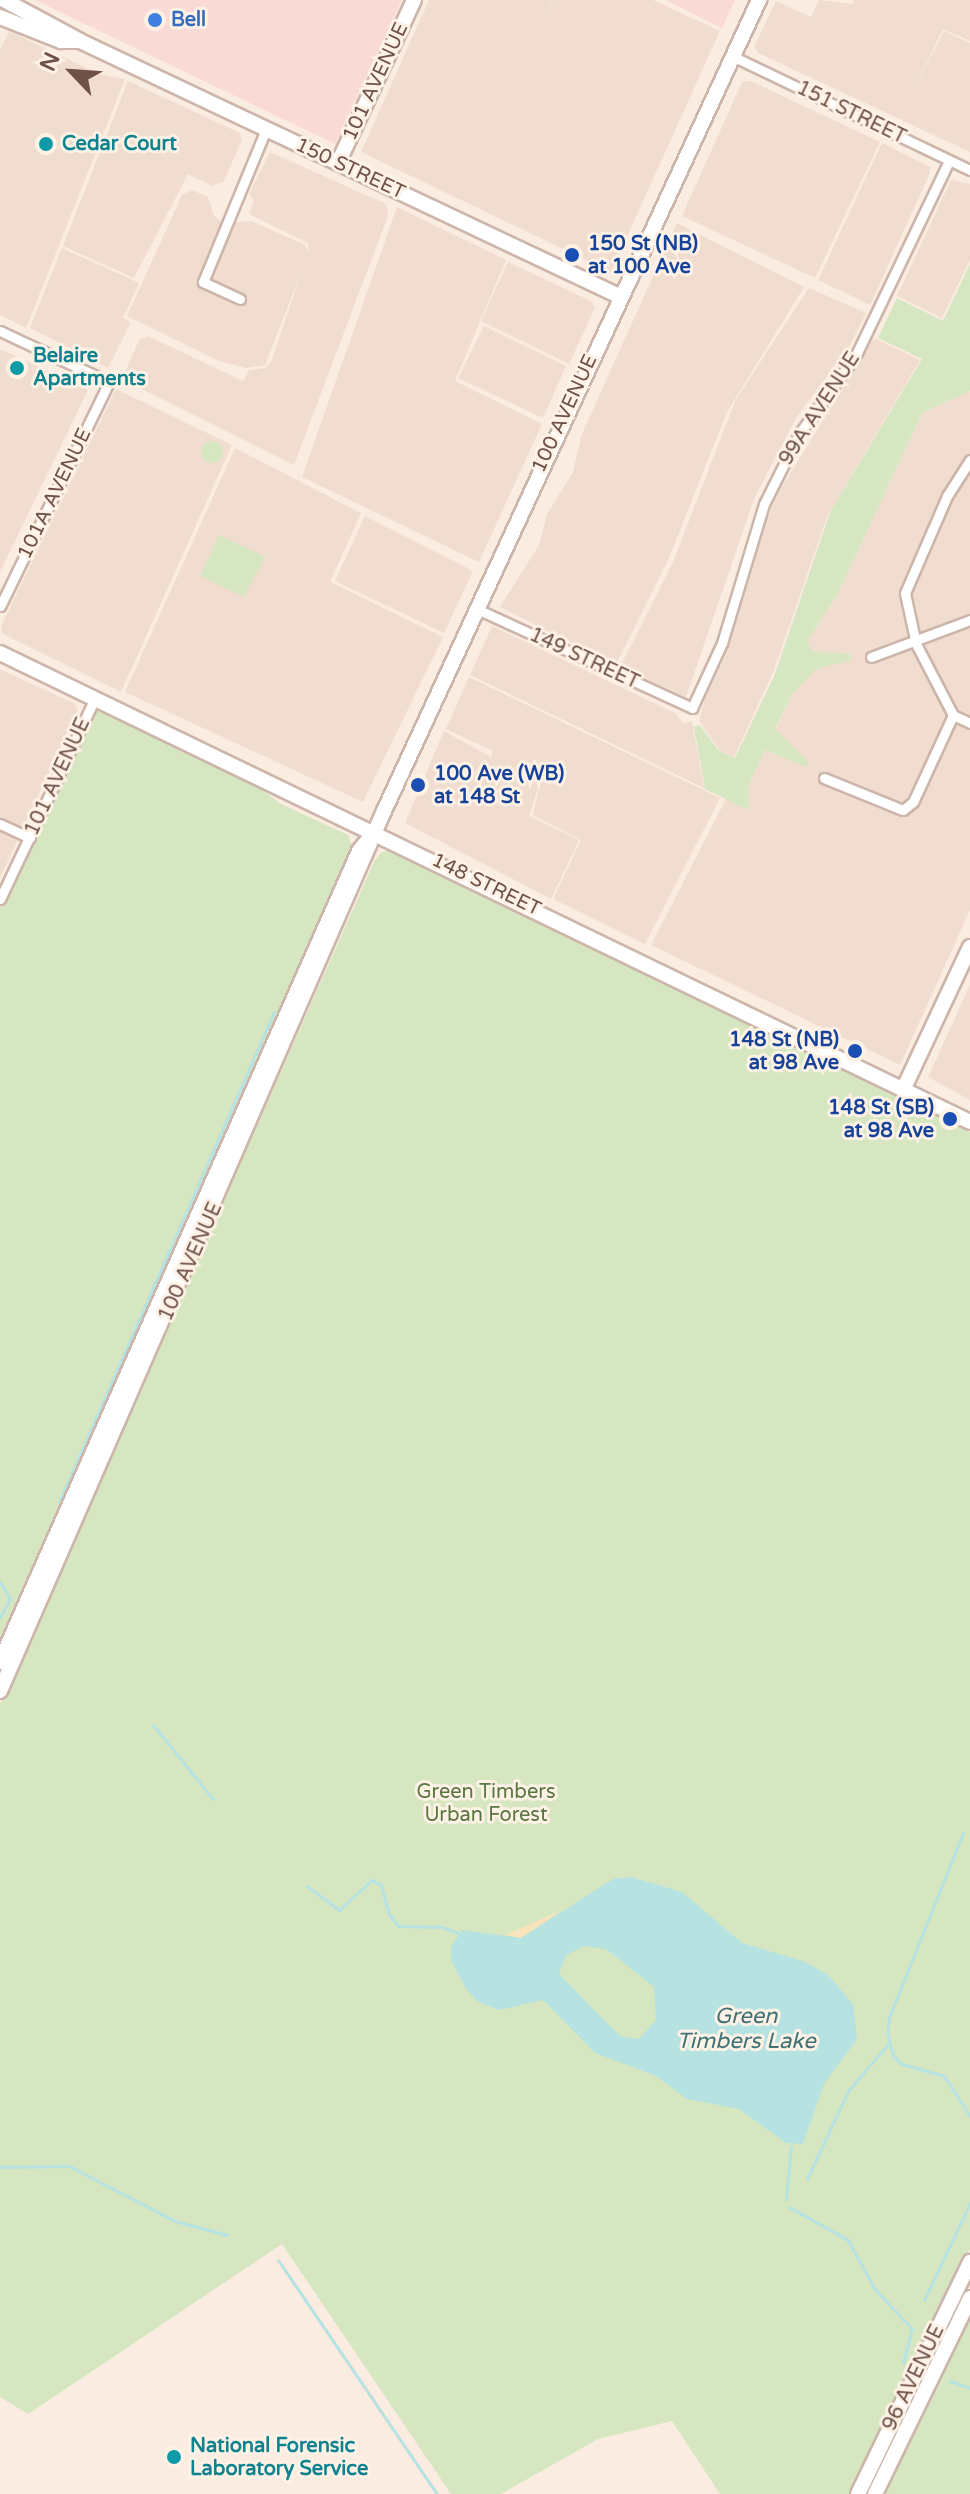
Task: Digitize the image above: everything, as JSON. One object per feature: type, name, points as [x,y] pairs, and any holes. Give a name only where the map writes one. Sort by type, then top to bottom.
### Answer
[{"type":"main road","name":"150 STREET","points":[[4,0],[80,41],[619,296]]},
{"type":"main road","name":"101 AVENUE","points":[[338,163],[414,0]]},
{"type":"main road","name":"100 AVENUE","points":[[0,1691],[369,856],[376,831],[619,296],[759,0]]},
{"type":"main road","name":"150 STREET","points":[[0,17],[61,41],[80,41]]},
{"type":"main road","name":"148 STREET","points":[[0,653],[376,831],[970,1122]]},
{"type":"main road","name":"100 AVENUE","points":[[0,1662],[359,851],[376,831]]},
{"type":"main road","points":[[903,1090],[970,947]]},
{"type":"main road","name":"96 AVENUE","points":[[858,2494],[970,2262]]},
{"type":"main road","name":"96 AVENUE","points":[[875,2494],[970,2298]]},
{"type":"street","name":"151 STREET","points":[[732,56],[970,170]]},
{"type":"street","points":[[240,299],[203,282],[231,224],[232,201],[266,129]]},
{"type":"street","name":"99A AVENUE","points":[[692,708],[722,643],[764,504],[799,434],[856,355],[949,161]]},
{"type":"street","name":"101A AVENUE","points":[[0,331],[109,382],[0,606]]},
{"type":"street","points":[[970,460],[909,580],[906,608],[916,644],[953,715],[970,723]]},
{"type":"street","name":"149 STREET","points":[[477,609],[692,708]]},
{"type":"street","points":[[871,657],[916,644],[970,620]]},
{"type":"street","name":"101 AVENUE","points":[[0,899],[95,698]]},
{"type":"street","points":[[824,778],[903,810],[913,802],[953,715]]},
{"type":"street","points":[[0,824],[30,838]]},
{"type":"shaded area","points":[[35,0],[402,0],[335,144]]},
{"type":"shaded area","points":[[429,0],[552,0],[544,18],[553,0],[653,0],[720,31],[611,272],[361,152]]},
{"type":"shaded area","points":[[666,0],[735,0],[722,28]]},
{"type":"shaded area","points":[[819,0],[852,4],[854,0],[970,0],[970,41],[943,29],[915,88],[944,31],[970,43],[970,152],[758,53],[754,47],[776,1],[811,17]]},
{"type":"shaded area","points":[[9,31],[99,74],[125,79],[26,328],[0,315],[0,50]]},
{"type":"shaded area","points":[[128,81],[240,133],[242,140],[224,181],[212,186],[188,174],[134,278],[63,246]]},
{"type":"shaded area","points":[[751,81],[880,142],[815,278],[682,216],[742,82]]},
{"type":"shaded area","points":[[882,143],[930,167],[930,173],[870,305],[818,280]]},
{"type":"shaded area","points":[[270,152],[386,204],[388,216],[294,465],[122,379],[139,340],[148,336],[243,381],[249,370],[266,368],[272,360],[301,273],[265,365],[246,368],[219,361],[127,316],[182,195],[192,190],[208,197],[214,216],[223,223],[251,221],[305,245],[308,252],[308,243],[249,214],[254,200],[249,194]]},
{"type":"shaded area","points":[[951,180],[970,184],[970,260],[942,318],[897,296]]},
{"type":"shaded area","points":[[397,207],[506,260],[455,381],[542,424],[479,562],[302,477]]},
{"type":"shaded area","points":[[677,223],[804,287],[727,412],[669,558],[616,665],[500,607],[539,545],[547,514],[573,472],[581,436]]},
{"type":"shaded area","points":[[62,248],[139,283],[123,318],[131,322],[108,368],[30,328]]},
{"type":"shaded area","points":[[508,262],[591,301],[595,308],[569,364],[481,321]]},
{"type":"shaded area","points":[[809,288],[866,313],[850,345],[796,418],[754,499],[686,697],[620,667],[673,562],[736,399]]},
{"type":"shaded area","points":[[484,326],[566,366],[543,418],[458,378]]},
{"type":"shaded area","points":[[874,338],[920,360],[827,517],[774,670],[734,757],[720,751],[699,721],[705,699],[726,655],[757,543],[777,495]]},
{"type":"shaded area","points":[[0,349],[88,390],[0,572]]},
{"type":"shaded area","points":[[116,389],[232,445],[121,692],[3,634],[1,626]]},
{"type":"shaded area","points":[[970,391],[970,910],[900,1065],[651,945],[726,799],[748,809],[749,784],[765,750],[806,767],[808,763],[775,730],[792,694],[816,669],[851,660],[850,654],[810,651],[808,640],[838,593],[922,413]]},
{"type":"shaded area","points":[[235,448],[361,513],[330,582],[443,637],[363,802],[125,692]]},
{"type":"shaded area","points":[[365,516],[473,571],[444,633],[335,581]]},
{"type":"shaded area","points":[[492,626],[675,713],[684,724],[692,721],[704,788],[470,675]]},
{"type":"shaded area","points":[[0,669],[75,704],[78,710],[0,878]]},
{"type":"shaded area","points":[[469,677],[720,798],[645,944],[553,899],[581,840],[533,815],[540,782],[529,816],[579,840],[551,899],[405,823],[444,731],[491,757],[493,751],[446,729]]},
{"type":"shaded area","points":[[970,985],[970,1100],[928,1077]]},
{"type":"green space","points":[[970,264],[970,391],[922,413],[838,593],[808,640],[811,651],[850,654],[851,660],[816,669],[792,694],[775,729],[809,763],[806,767],[765,750],[749,784],[748,810],[705,789],[694,727],[700,725],[719,751],[735,758],[775,674],[830,512],[922,359],[878,338],[897,298],[943,321]]},
{"type":"green space","points":[[212,441],[223,452],[212,463],[201,452]]},
{"type":"green space","points":[[219,535],[265,557],[244,597],[200,576]]},
{"type":"green space","points":[[96,710],[255,785],[281,804],[348,835],[353,849],[0,1648],[0,905]]},
{"type":"green space","name":"Green Timbers Urban Forest","points":[[391,850],[970,1132],[970,2249],[852,2494],[720,2494],[672,2421],[598,2439],[501,2494],[451,2494],[282,2244],[28,2414],[0,2397],[0,1704],[374,862],[382,852]]},
{"type":"green space","points":[[970,2310],[970,2494],[882,2494]]},
{"type":"sand","points":[[560,1911],[521,1938],[505,1935],[546,1917]]},
{"type":"water","name":"Green Timbers Lake","points":[[631,1877],[682,1892],[742,1943],[806,1962],[828,1975],[853,2004],[857,2039],[824,2084],[803,2144],[786,2143],[739,2109],[687,2099],[656,2076],[595,2053],[543,2000],[499,2010],[478,2002],[466,1989],[451,1960],[451,1947],[462,1930],[521,1938],[613,1879]],"holes":[[[585,1946],[606,1949],[654,1987],[656,2020],[639,2039],[620,2036],[559,1974],[566,1955]]]},
{"type":"waterway","points":[[59,1502],[274,1012]]},
{"type":"waterway","points":[[0,1582],[10,1599],[0,1617]]},
{"type":"waterway","points":[[153,1725],[213,1799]]},
{"type":"waterway","points":[[963,1833],[889,2017],[887,2033],[893,2056],[902,2064],[944,2076],[970,2116]]},
{"type":"waterway","points":[[307,1886],[339,1910],[372,1880],[381,1885],[389,1914],[398,1926],[442,1927],[458,1933]]},
{"type":"waterway","points":[[807,2179],[848,2091],[888,2044]]},
{"type":"waterway","points":[[786,2199],[791,2146]]},
{"type":"waterway","points":[[0,2167],[69,2166],[175,2221],[227,2235]]},
{"type":"waterway","points":[[924,2300],[970,2203]]},
{"type":"waterway","points":[[789,2207],[848,2240],[874,2288],[912,2329],[903,2363]]},
{"type":"waterway","points":[[278,2260],[437,2494]]},
{"type":"waterway","points":[[950,2381],[970,2388]]},
{"type":"place","name":"Bell","points":[[155,20]]},
{"type":"place","name":"Cedar Court","points":[[46,144]]},
{"type":"place","name":"150 St (NB) at 100 Ave","points":[[572,255]]},
{"type":"place","name":"Belaire Apartments","points":[[17,368]]},
{"type":"place","name":"100 Ave (WB) at 148 St","points":[[418,785]]},
{"type":"place","name":"148 St (NB) at 98 Ave","points":[[855,1051]]},
{"type":"place","name":"148 St (SB) at 98 Ave","points":[[950,1119]]},
{"type":"place","name":"National Forensic Laboratory Service","points":[[174,2457]]}]
